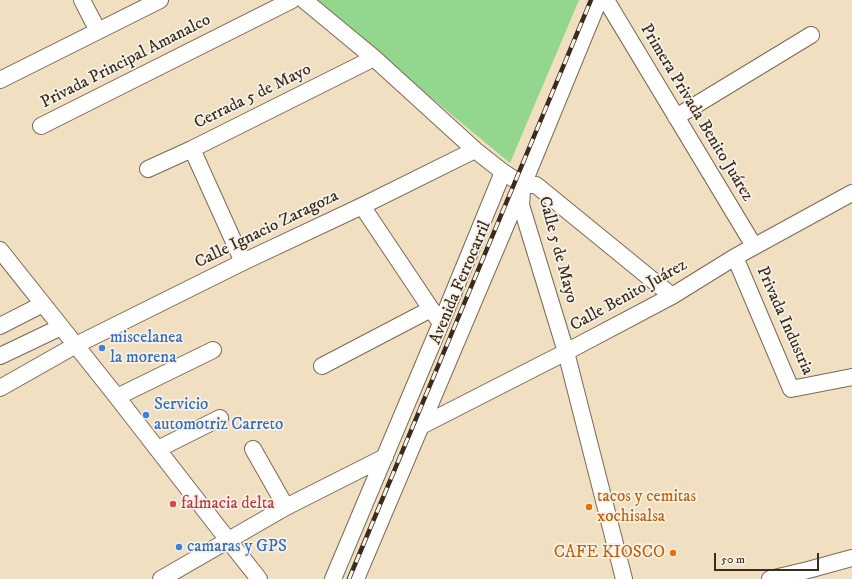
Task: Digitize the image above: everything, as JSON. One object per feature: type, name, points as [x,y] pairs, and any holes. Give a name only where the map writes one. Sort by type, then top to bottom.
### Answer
[{"type":"street","points":[[82,0],[98,31]]},
{"type":"street","points":[[0,80],[160,0]]},
{"type":"street","name":"Privada Principal Amanalco","points":[[41,126],[292,0]]},
{"type":"street","name":"Calle 5 de Mayo","points":[[304,0],[374,58],[475,150],[522,185],[521,205],[566,352],[624,579]]},
{"type":"street","name":"Avenida Ferrocarril","points":[[356,579],[599,0]]},
{"type":"street","name":"Primera Privada Benito Juárez","points":[[606,0],[754,246]]},
{"type":"street","points":[[676,117],[811,35]]},
{"type":"street","name":"Cerrada 5 de Mayo","points":[[148,170],[374,58]]},
{"type":"street","points":[[192,149],[243,262]]},
{"type":"street","name":"Calle Ignacio Zaragoza","points":[[0,388],[76,345],[243,262],[362,206],[475,150]]},
{"type":"street","points":[[333,579],[503,172]]},
{"type":"street","points":[[522,185],[536,185],[672,296]]},
{"type":"street","name":"Calle Benito Juárez","points":[[421,426],[672,296],[754,246],[852,193]]},
{"type":"street","points":[[362,206],[441,323]]},
{"type":"street","points":[[0,250],[118,397],[259,579]]},
{"type":"street","name":"Privada Industria","points":[[735,258],[791,389],[852,376]]},
{"type":"street","points":[[0,326],[43,304]]},
{"type":"street","points":[[322,366],[431,309]]},
{"type":"street","points":[[0,356],[61,327]]},
{"type":"street","points":[[118,397],[213,350]]},
{"type":"street","points":[[158,449],[220,418]]},
{"type":"street","points":[[253,449],[286,507]]},
{"type":"street","points":[[161,579],[286,507],[385,456]]},
{"type":"street","points":[[770,579],[810,574],[852,558]]},
{"type":"green space","points":[[313,0],[579,0],[510,163]]},
{"type":"railway","points":[[349,579],[591,0]]},
{"type":"place","name":"miscelanea la morena","points":[[102,348]]},
{"type":"place","name":"Servicio automotriz Carreto","points":[[146,415]]},
{"type":"place","name":"falmacia delta","points":[[173,504]]},
{"type":"place","name":"tacos y cemitas xochisalsa","points":[[589,507]]},
{"type":"place","name":"camaras y GPS","points":[[179,547]]},
{"type":"place","name":"CAFE KIOSCO","points":[[673,553]]}]
